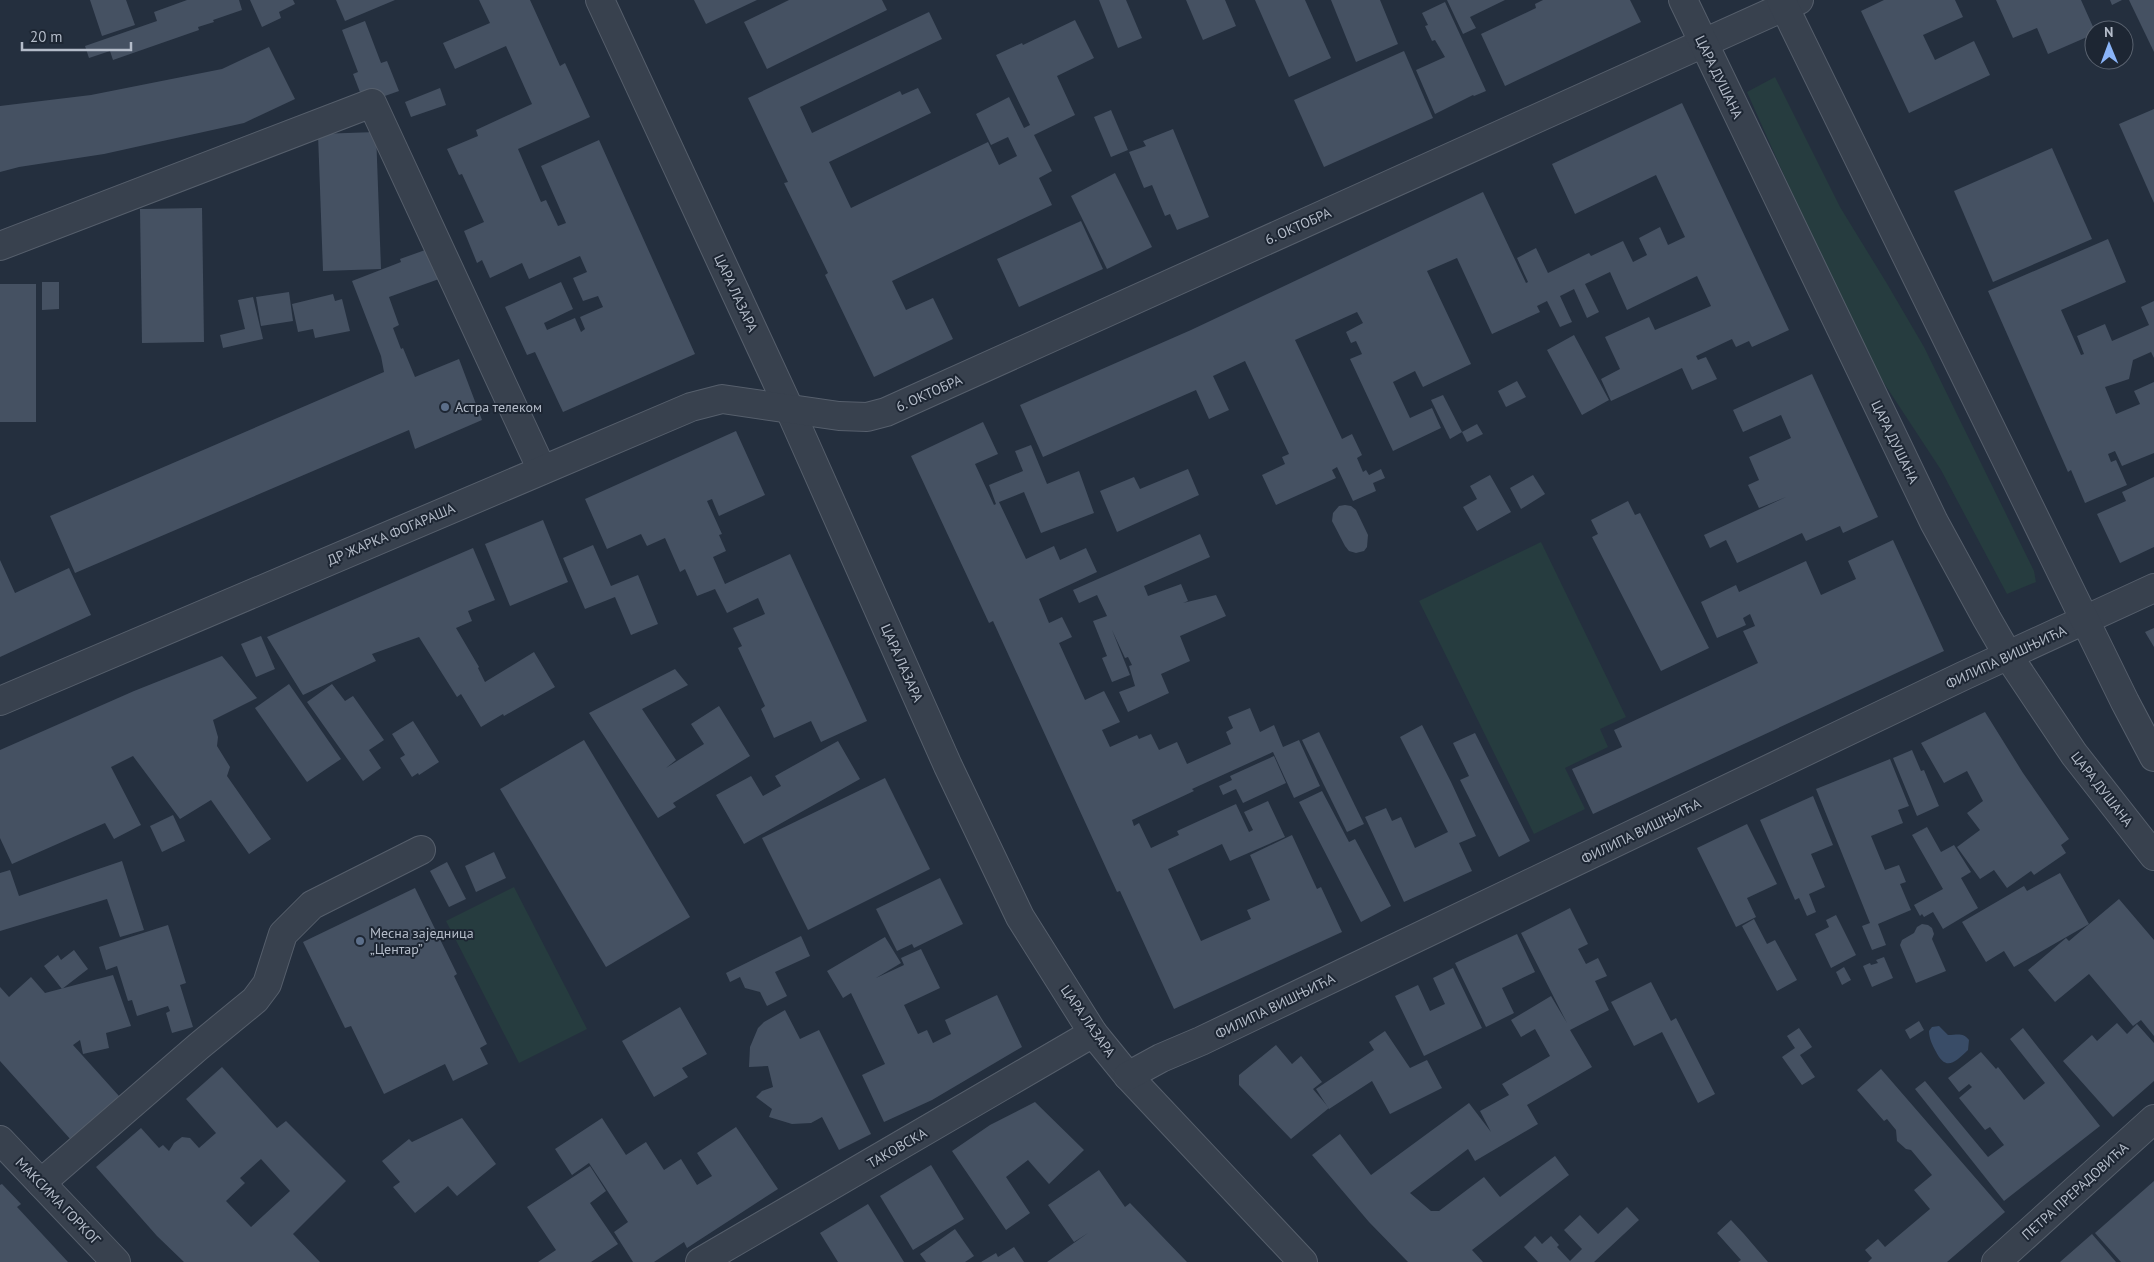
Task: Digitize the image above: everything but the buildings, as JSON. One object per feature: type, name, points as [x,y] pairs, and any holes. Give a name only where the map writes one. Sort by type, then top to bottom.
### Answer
[{"type":"street","name":"ЦАРА ЛАЗАРА","points":[[600,0],[789,408],[948,766],[1020,917],[1093,1034],[1128,1076],[1303,1262]]},
{"type":"street","name":"ЦАРА ДУШАНА","points":[[1682,0],[1934,522],[2009,657],[2074,754],[2154,856]]},
{"type":"street","name":"6. ОКТОБРА","points":[[789,408],[839,416],[867,417],[886,412],[1703,43],[1788,2]]},
{"type":"street","points":[[1788,2],[2085,620],[2154,757]]},
{"type":"street","points":[[0,246],[372,103],[542,470]]},
{"type":"street","name":"ДР ЖАРКА ФОГАРАША","points":[[0,701],[691,407],[722,399],[789,408]]},
{"type":"street","name":"ФИЛИПА ВИШЊИЋА","points":[[1128,1076],[1161,1058],[1210,1037],[1963,676],[2009,657],[2154,588]]},
{"type":"street","points":[[41,1183],[255,1000],[267,984],[284,934],[312,905],[420,850]]},
{"type":"street","name":"ТАКОВСКА","points":[[700,1262],[1093,1034]]},
{"type":"street","name":"ПЕТРА ПРЕРАДОВИЋА","points":[[1996,1262],[2154,1119]]},
{"type":"street","name":"МАКСИМА ГОРКОГ","points":[[0,1140],[116,1262]]},
{"type":"green space","points":[[1775,77],[1840,207],[1924,347],[2034,571],[2036,582],[2007,594],[1941,470],[1878,374],[1791,191],[1747,92]]},
{"type":"green space","points":[[1541,542],[1626,717],[1600,729],[1608,747],[1565,768],[1585,809],[1534,834],[1419,601]]},
{"type":"green space","points":[[514,887],[587,1029],[519,1063],[446,921]]},
{"type":"water","points":[[1939,1026],[1948,1035],[1962,1035],[1969,1040],[1968,1050],[1954,1062],[1947,1063],[1943,1061],[1930,1039],[1929,1031],[1932,1027]]},
{"type":"place","name":"Астра телеком","points":[[445,407]]},
{"type":"place","name":"Месна заједница „Центар”","points":[[360,941]]}]
